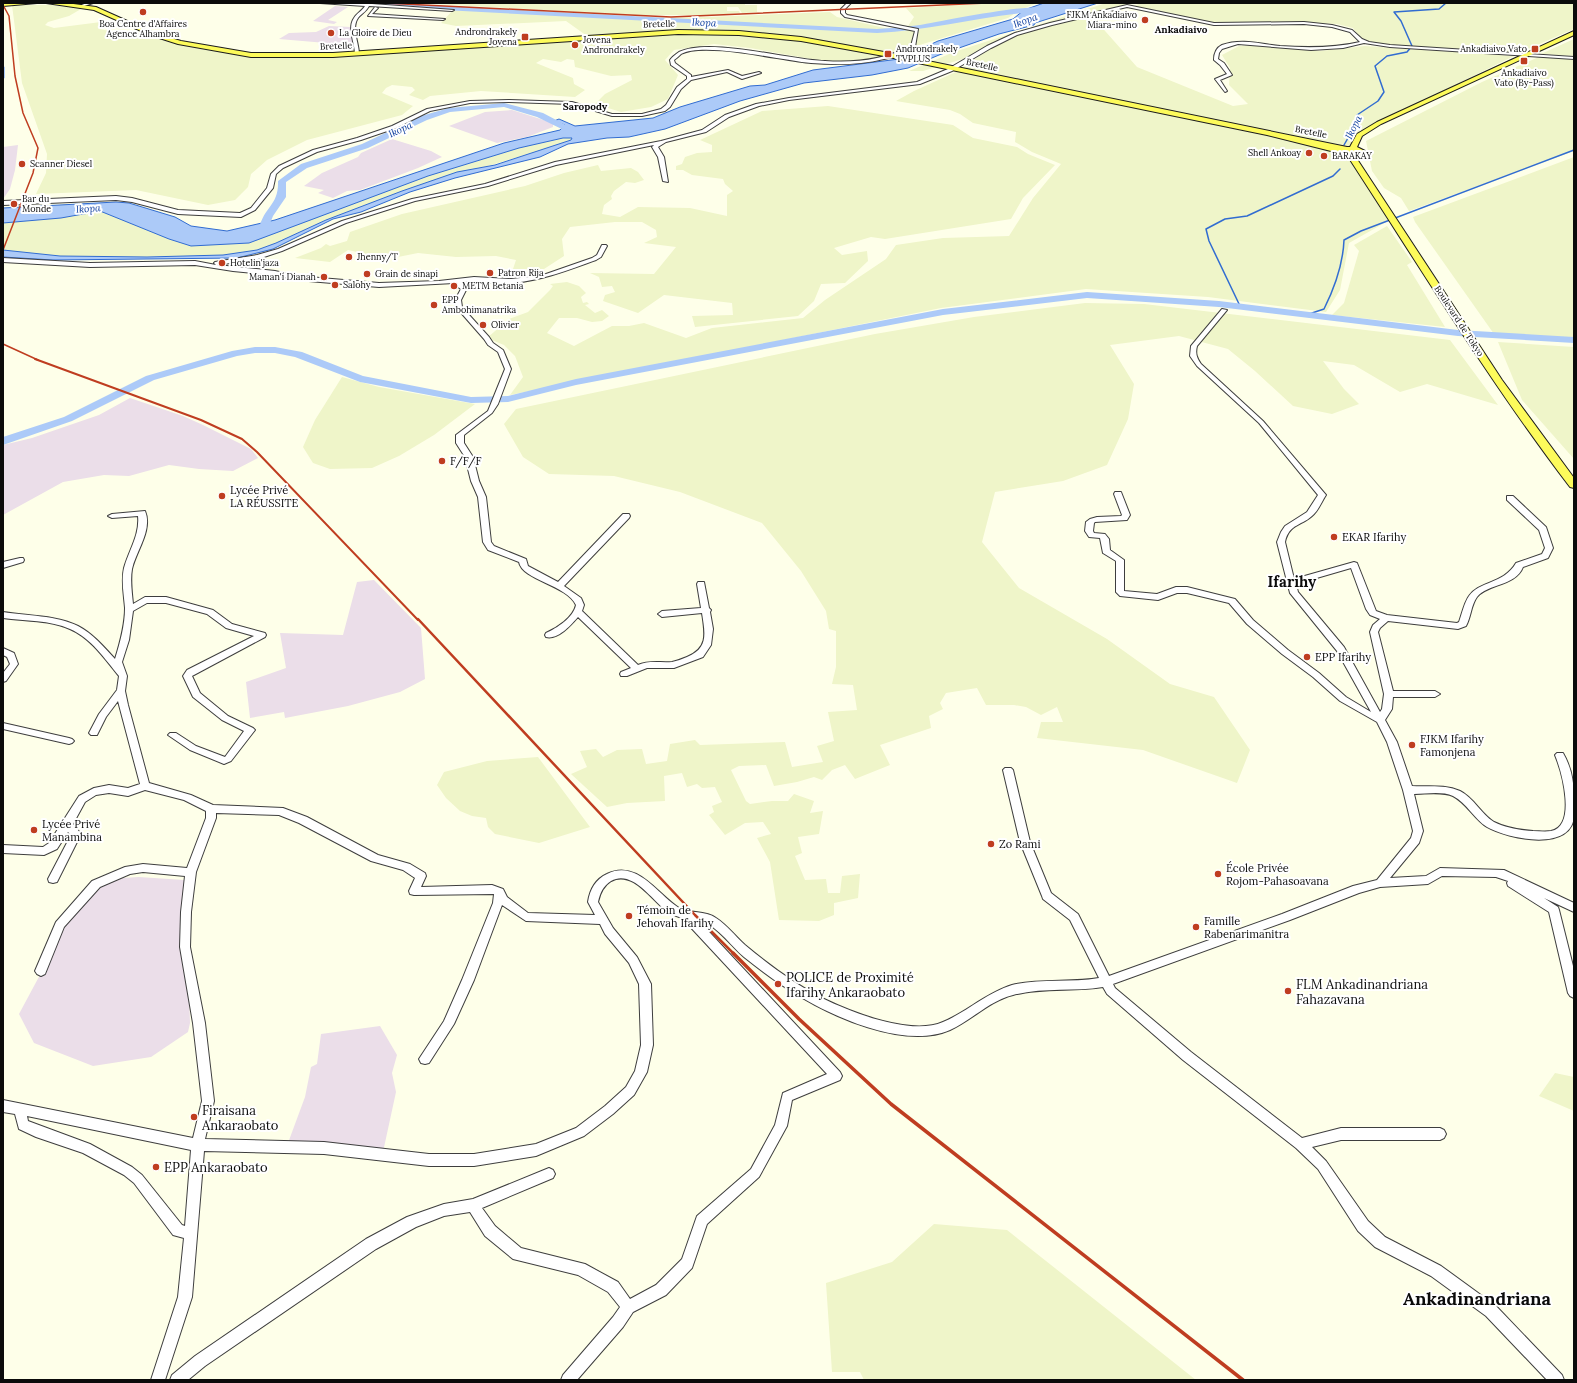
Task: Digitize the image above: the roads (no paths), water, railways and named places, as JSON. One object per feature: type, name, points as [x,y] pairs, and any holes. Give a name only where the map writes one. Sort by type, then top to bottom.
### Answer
[{"type":"main road","points":[[3,4],[34,3]]},
{"type":"main road","name":"Bretelle","points":[[49,3],[81,6],[104,12],[167,39],[242,54],[285,56],[357,54],[607,35],[685,32],[789,38],[826,42],[1349,151],[1361,152]]},
{"type":"main road","points":[[1349,151],[1357,137],[1407,109],[1574,33]]},
{"type":"main road","points":[[1370,130],[1362,143],[1361,152],[1370,182]]},
{"type":"main road","name":"Boulevard de Tokyo","points":[[1349,151],[1467,333],[1540,441],[1574,485]]},
{"type":"street","points":[[81,6],[91,3]]},
{"type":"street","points":[[322,3],[369,4],[379,6],[452,10]]},
{"type":"street","points":[[689,79],[689,76],[673,64],[672,60],[681,54],[705,49],[753,52],[809,62],[839,63],[857,62],[894,56],[913,46],[916,30],[846,16],[843,9],[849,3]]},
{"type":"street","points":[[357,54],[353,26],[356,18],[369,4]]},
{"type":"street","points":[[379,6],[369,15],[443,19]]},
{"type":"street","points":[[655,147],[664,141],[704,131],[727,116],[758,105],[789,99],[918,83],[1016,34],[1058,22],[1128,6],[1162,11],[1203,22],[1304,23],[1332,26],[1350,31],[1364,42]]},
{"type":"street","points":[[403,21],[417,8]]},
{"type":"street","points":[[1224,90],[1217,79],[1230,75],[1222,64],[1216,60],[1217,51],[1222,46],[1250,43],[1279,47],[1331,48],[1364,42],[1414,48],[1574,58]]},
{"type":"street","points":[[5,205],[116,198],[132,200],[178,212],[241,215],[254,209],[270,188],[274,174],[281,167],[315,151],[359,140],[394,127],[429,110],[470,102],[519,101],[572,103],[612,115],[642,115],[663,110],[668,106],[679,88],[689,79],[740,69]]},
{"type":"street","points":[[703,72],[708,76]]},
{"type":"street","points":[[728,72],[742,78],[759,74]]},
{"type":"street","points":[[3,260],[90,265],[206,264],[258,257],[280,250],[344,222],[414,200],[486,185],[555,164],[660,142],[655,147]]},
{"type":"street","points":[[655,147],[662,158],[666,181]]},
{"type":"street","points":[[206,264],[275,273],[297,278],[362,285],[408,285],[474,279],[512,281],[547,276],[594,259],[599,256],[604,246]]},
{"type":"street","points":[[222,267],[228,262]]},
{"type":"street","points":[[458,281],[457,284],[464,288],[458,300],[459,307],[487,338],[490,344],[501,351],[507,363],[508,369],[490,414],[466,428],[460,435],[460,443],[469,457],[475,481],[482,497],[487,542],[491,548],[523,561],[524,567],[531,574],[571,592],[578,600],[580,606],[578,612],[563,628],[549,634]]},
{"type":"street","points":[[1224,310],[1194,346],[1192,352],[1193,357],[1199,365],[1261,422],[1322,494],[1311,513],[1287,527],[1282,534],[1281,542],[1294,593],[1341,649],[1392,742],[1408,790],[1418,831],[1415,840],[1380,883]]},
{"type":"street","points":[[1118,494],[1126,515],[1124,518],[1110,521],[1093,520],[1090,522],[1088,531],[1092,535],[1102,536],[1105,538],[1106,551],[1120,560],[1120,592],[1123,594],[1158,598],[1176,590],[1187,590],[1232,601],[1250,622],[1285,652],[1316,675],[1343,699],[1380,720]]},
{"type":"street","points":[[1291,582],[1354,565],[1370,609],[1373,613],[1386,618],[1458,626],[1463,624],[1472,597],[1477,592],[1504,580],[1517,571],[1519,565],[1545,556],[1549,548],[1543,529],[1510,498]]},
{"type":"street","points":[[112,516],[142,513],[143,516],[142,527],[128,569],[126,580],[129,610],[126,640],[118,662],[123,676],[121,691],[145,786]]},
{"type":"street","points":[[558,587],[626,516]]},
{"type":"street","points":[[3,565],[20,560]]},
{"type":"street","points":[[624,674],[646,665],[674,665],[700,655],[707,645],[709,629],[707,610],[701,584]]},
{"type":"street","points":[[129,610],[145,600],[166,600],[210,612],[229,626],[262,635],[190,672],[187,676],[196,695],[225,718],[250,730],[228,759],[224,761],[193,748],[173,735]]},
{"type":"street","points":[[662,614],[707,610]]},
{"type":"street","points":[[578,612],[636,668]]},
{"type":"street","points":[[3,615],[51,622],[75,628],[88,637],[111,660],[123,676]]},
{"type":"street","points":[[1380,720],[1387,709],[1389,694],[1374,632],[1376,627],[1386,618]]},
{"type":"street","points":[[3,651],[11,655],[14,664],[3,679]]},
{"type":"street","points":[[94,733],[102,716],[121,691]]},
{"type":"street","points":[[1389,694],[1435,694]]},
{"type":"street","points":[[3,726],[69,741]]},
{"type":"street","points":[[1408,790],[1456,794],[1464,799],[1484,821],[1497,828],[1533,834],[1553,835],[1563,830],[1569,822],[1573,807],[1572,788],[1560,754]]},
{"type":"street","points":[[1008,770],[1025,842],[1047,896],[1074,916],[1093,951],[1111,991],[1187,1056],[1300,1144],[1322,1165],[1363,1226],[1380,1242],[1436,1271],[1491,1311],[1557,1380]]},
{"type":"street","points":[[3,849],[44,851],[53,846],[82,799],[94,792],[110,788],[128,792],[145,786],[205,804],[211,809],[280,811],[303,820],[375,858],[406,867],[421,876],[414,891],[476,888],[492,889],[499,892],[503,900],[526,917],[602,920]]},
{"type":"street","points":[[158,1380],[185,1297],[198,1145],[208,1101],[199,1023],[185,947],[186,912],[191,872],[211,818],[211,809]]},
{"type":"street","points":[[53,879],[76,834],[67,825]]},
{"type":"street","points":[[41,971],[60,925],[96,884],[129,870],[143,868],[191,872]]},
{"type":"street","points":[[3,1106],[198,1145],[324,1148],[428,1160],[474,1160],[536,1150],[580,1132],[609,1110],[630,1091],[641,1072],[647,1045],[645,984],[633,960],[609,931],[602,920],[594,902],[595,893],[599,884],[609,876],[619,874],[629,875],[640,880],[675,911],[686,915],[704,916],[712,921],[739,946],[767,968],[819,1001],[860,1019],[891,1027],[922,1032],[934,1031],[946,1027],[993,999],[1013,990],[1036,987],[1088,986],[1106,982],[1279,920],[1358,889],[1380,883],[1428,880],[1440,872],[1496,873],[1514,878],[1551,898],[1574,908]]},
{"type":"street","points":[[1496,873],[1554,910],[1574,993]]},
{"type":"street","points":[[425,1059],[448,1024],[468,980],[498,904],[499,892]]},
{"type":"street","points":[[568,1380],[618,1322],[628,1307],[661,1290],[687,1263],[702,1220],[755,1173],[781,1126],[787,1097],[836,1076],[686,915]]},
{"type":"street","points":[[20,1109],[23,1125],[86,1148],[128,1170],[138,1179],[178,1230],[190,1234]]},
{"type":"street","points":[[1300,1144],[1341,1134],[1440,1134]]},
{"type":"street","points":[[177,1380],[200,1361],[371,1244],[412,1222],[444,1210],[473,1205],[550,1174]]},
{"type":"street","points":[[473,1205],[490,1231],[518,1254],[580,1269],[613,1287],[628,1307]]},
{"type":"water","points":[[1044,3],[1098,3],[1035,23],[1034,25],[999,34],[939,55],[908,68],[872,75],[804,83],[740,101],[665,129],[629,137],[607,138],[568,144],[540,157],[455,178],[410,192],[361,212],[333,219],[273,249],[237,258],[53,260],[3,257],[3,250],[60,256],[147,257],[223,255],[257,250],[326,220],[402,191],[457,172],[495,165],[571,140],[572,138],[563,138],[519,148],[428,176],[249,243],[191,246],[169,239],[100,211],[61,218],[3,223],[3,208],[116,202],[129,203],[175,217],[191,226],[227,231],[275,220],[504,143],[560,130],[565,125],[554,121],[559,119],[575,126],[653,118],[680,107],[750,86],[765,85],[813,70],[899,59],[938,41],[1013,19],[1024,10]]},
{"type":"waterway","name":"Ikopa","points":[[349,3],[877,31],[898,30],[1025,10],[1046,9]]},
{"type":"waterway","name":"Ikopa","points":[[1344,145],[1356,124],[1357,115],[1378,101],[1384,92],[1375,66],[1387,56],[1407,52],[1412,46],[1401,21],[1394,12],[1439,9],[1446,3]]},
{"type":"waterway","points":[[3,67],[3,78]]},
{"type":"waterway","name":"Ikopa","points":[[264,229],[268,216],[282,197],[282,181],[304,166],[365,146],[424,118],[449,110],[504,105],[540,115],[575,132]]},
{"type":"waterway","points":[[1306,315],[1324,309],[1338,276],[1344,240],[1361,231],[1574,150]]},
{"type":"waterway","name":"Ikopa","points":[[1240,306],[1209,241],[1206,229],[1225,219],[1247,216],[1333,176],[1340,169]]},
{"type":"waterway","points":[[3,441],[68,419],[150,378],[236,353],[255,350],[275,350],[298,354],[360,379],[471,400],[508,399],[576,382],[943,312],[1087,295],[1219,304],[1458,333],[1574,340]]},
{"type":"railway","points":[[383,3],[671,17],[987,3]]},
{"type":"railway","points":[[3,5],[9,16],[15,76],[23,113],[38,148],[33,173],[3,250]]},
{"type":"railway","points":[[3,344],[38,360]]},
{"type":"railway","points":[[35,359],[201,420],[242,439],[257,452],[418,620]]},
{"type":"railway","points":[[418,619],[695,915],[799,1019],[891,1104],[1243,1380]]},
{"type":"place","name":"Boa Centre d'Affaires Agence Alhambra","points":[[143,12]]},
{"type":"place","name":"FJKM Ankadiaivo Miara-mino","points":[[1145,20]]},
{"type":"place","name":"La Gloire de Dieu","points":[[331,33]]},
{"type":"place","name":"Androndrakely Jovena","points":[[525,37]]},
{"type":"place","name":"Jovena Androndrakely","points":[[575,45]]},
{"type":"place","name":"Ankadiaivo Vato","points":[[1535,49]]},
{"type":"place","name":"Androndrakely TVPLUS","points":[[888,54]]},
{"type":"place","name":"Ankadiaivo Vato (By-Pass)","points":[[1524,61]]},
{"type":"place","name":"Shell Ankoay","points":[[1309,153]]},
{"type":"place","name":"BARAKAY","points":[[1324,156]]},
{"type":"place","name":"Scanner Diesel","points":[[22,164]]},
{"type":"place","name":"Bar du Monde","points":[[14,204]]},
{"type":"place","name":"Jhenny/T","points":[[349,257]]},
{"type":"place","name":"Hotelin'jaza","points":[[222,263]]},
{"type":"place","name":"Patron Rija","points":[[490,273]]},
{"type":"place","name":"Grain de sinapi","points":[[367,274]]},
{"type":"place","name":"Maman'i Dianah","points":[[324,277]]},
{"type":"place","name":"Salohy","points":[[335,285]]},
{"type":"place","name":"METM Betania","points":[[454,286]]},
{"type":"place","name":"EPP Ambohimanatrika","points":[[434,305]]},
{"type":"place","name":"Olivier","points":[[483,325]]},
{"type":"place","name":"F/F/F","points":[[442,461]]},
{"type":"place","name":"Lycée Privé LA RÉUSSITE","points":[[222,496]]},
{"type":"place","name":"EKAR Ifarihy","points":[[1334,537]]},
{"type":"place","name":"EPP Ifarihy","points":[[1307,657]]},
{"type":"place","name":"FJKM Ifarihy Famonjena","points":[[1412,745]]},
{"type":"place","name":"Lycée Privé Manambina","points":[[34,830]]},
{"type":"place","name":"Zo Rami","points":[[991,844]]},
{"type":"place","name":"École Privée Rojom-Pahasoavana","points":[[1218,874]]},
{"type":"place","name":"Témoin de Jehovah Ifarihy","points":[[629,916]]},
{"type":"place","name":"Famille Rabenarimanitra","points":[[1196,927]]},
{"type":"place","name":"POLICE de Proximité Ifarihy Ankaraobato","points":[[778,984]]},
{"type":"place","name":"FLM Ankadinandriana Fahazavana","points":[[1288,991]]},
{"type":"place","name":"Firaisana Ankaraobato","points":[[194,1117]]},
{"type":"place","name":"EPP Ankaraobato","points":[[156,1167]]},
{"type":"district","name":"Ankadiaivo","points":[[1181,29]]},
{"type":"district","name":"Saropody","points":[[585,106]]},
{"type":"district","name":"Ifarihy","points":[[1292,582]]},
{"type":"district","name":"Ankadinandriana","points":[[1477,1299]]}]
